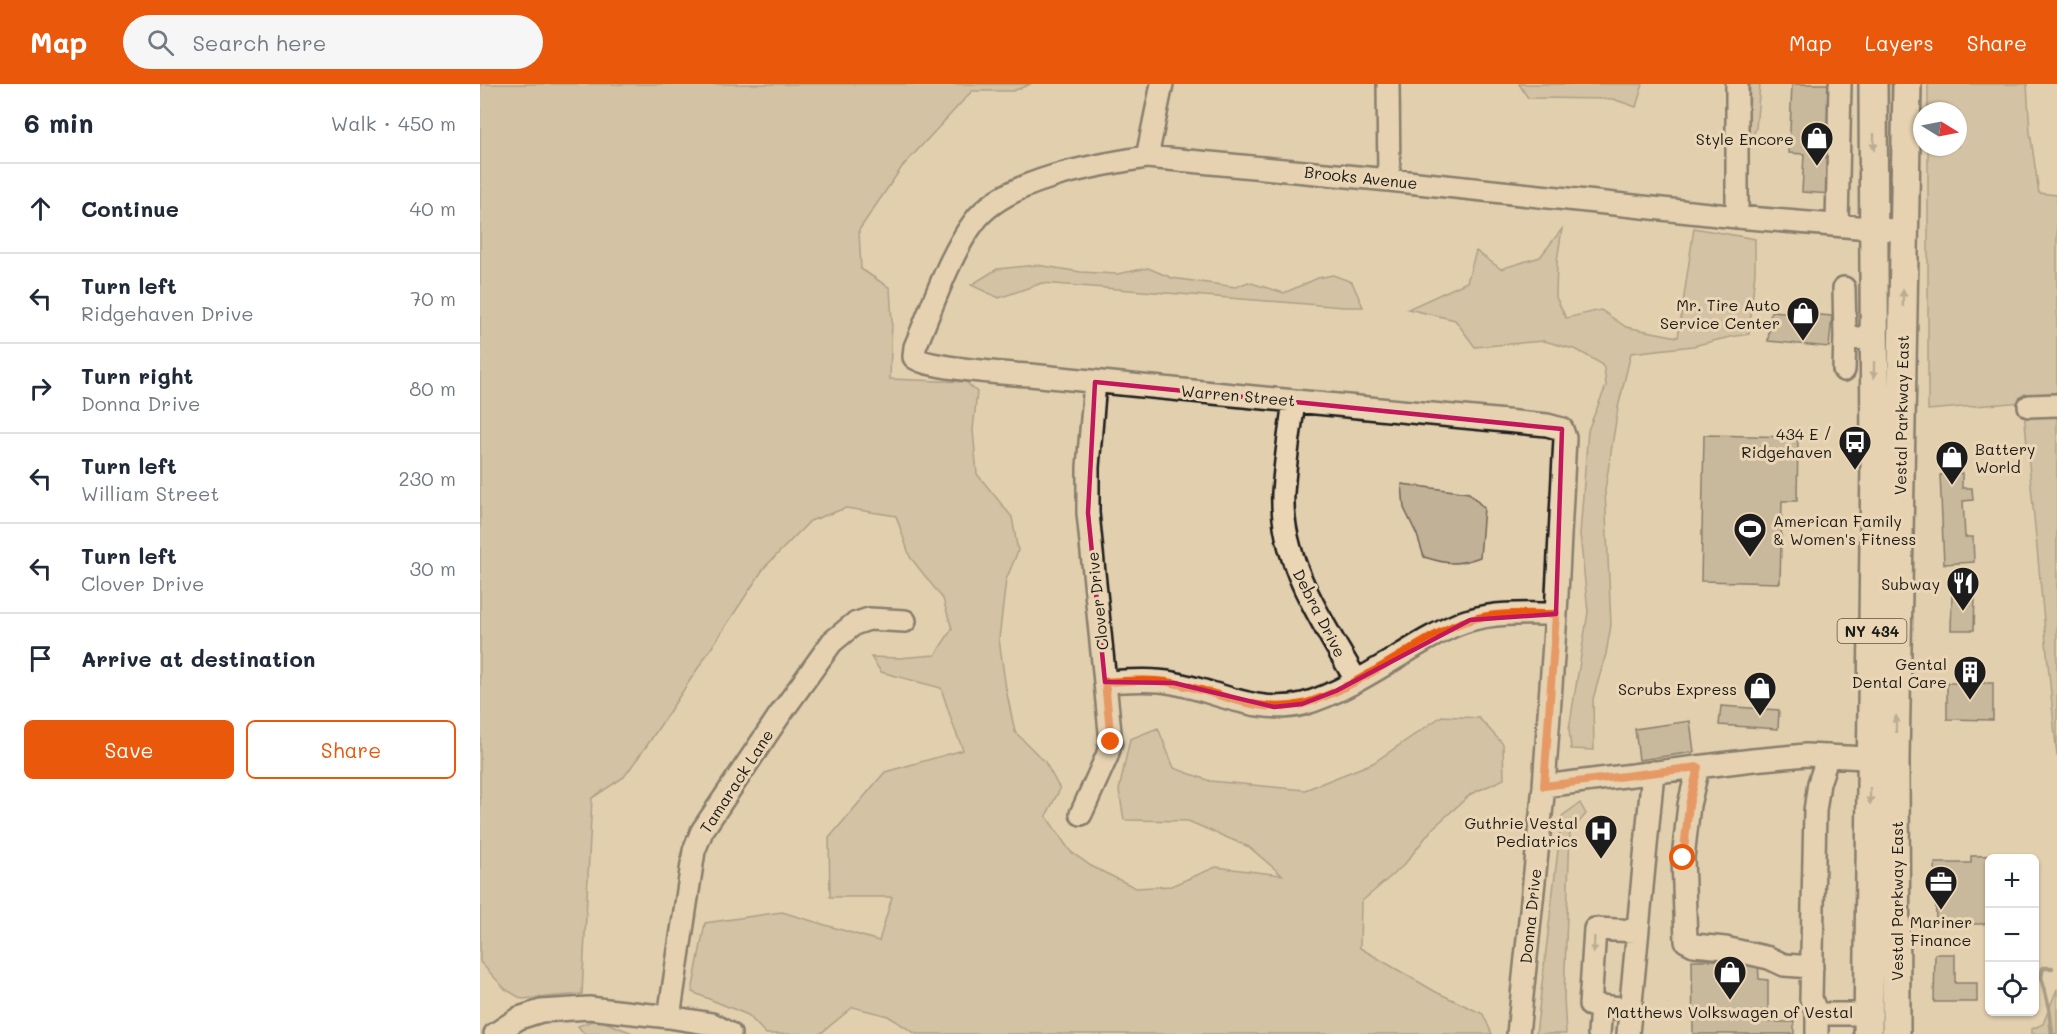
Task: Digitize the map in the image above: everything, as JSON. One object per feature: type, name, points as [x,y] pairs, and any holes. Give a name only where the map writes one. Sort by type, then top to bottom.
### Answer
[{"type":"main road","name":"Vestal Parkway East","points":[[1874,84],[1875,339],[1882,758],[1896,1034]]},
{"type":"main road","name":"Vestal Parkway East","points":[[1868,1024],[1905,231],[1907,84]]},
{"type":"street","points":[[1148,157],[1162,84]]},
{"type":"street","points":[[1388,84],[1389,180]]},
{"type":"street","points":[[1737,84],[1737,218]]},
{"type":"street","points":[[1837,225],[1840,84]]},
{"type":"street","name":"Brooks Avenue","points":[[915,351],[960,243],[975,219],[1000,198],[1028,183],[1148,157],[1389,180],[1737,218],[1905,231]]},
{"type":"street","points":[[1844,288],[1844,370]]},
{"type":"street","points":[[1845,337],[1875,339]]},
{"type":"street","name":"Warren Street","points":[[915,351],[914,357],[917,361],[932,364],[1095,382],[1548,425],[1562,429],[1565,438]]},
{"type":"street","name":"Clover Drive","points":[[1081,814],[1111,742],[1088,513],[1088,467],[1095,382]]},
{"type":"street","name":"Debra Drive","points":[[1294,401],[1283,494],[1287,535],[1298,575],[1356,680]]},
{"type":"street","points":[[2030,406],[2057,405]]},
{"type":"street","name":"Donna Drive","points":[[1518,1034],[1544,786],[1565,438]]},
{"type":"street","points":[[1105,682],[1152,680],[1174,683],[1239,701],[1274,707],[1302,704],[1336,691],[1449,627],[1470,620],[1498,615],[1556,614]]},
{"type":"street","name":"Tamarack Lane","points":[[669,1017],[694,851],[702,831],[832,642],[854,624],[869,619],[904,621]]},
{"type":"street","points":[[1544,786],[1806,755],[1882,758]]},
{"type":"street","points":[[1828,756],[1819,783],[1815,811],[1811,999],[1817,1024],[1868,1024]]},
{"type":"street","points":[[1698,767],[1689,805],[1683,858],[1686,941],[1694,945],[1725,948],[1769,958],[1784,965],[1812,967]]},
{"type":"street","points":[[1628,1034],[1653,772]]},
{"type":"street","points":[[1599,1034],[1596,1006],[1595,929],[1637,931]]},
{"type":"street","points":[[1596,1006],[1630,1009]]},
{"type":"street","points":[[495,1034],[519,1018],[541,1011],[589,1008],[712,1024],[730,1034]]},
{"type":"highlighted area","points":[[1095,382],[1562,429],[1556,614],[1470,620],[1336,691],[1302,704],[1274,707],[1174,683],[1105,682],[1088,513]]},
{"type":"shaded area","points":[[480,84],[1031,84],[1013,91],[972,91],[902,167],[859,230],[861,269],[890,288],[892,321],[890,379],[966,382],[977,392],[973,430],[977,474],[1012,517],[1018,551],[1006,580],[999,639],[1006,689],[1015,732],[1045,762],[1060,789],[1046,816],[1070,851],[1091,866],[1136,888],[1171,886],[1216,867],[1282,875],[1249,847],[1188,821],[1124,820],[1119,790],[1130,739],[1158,728],[1174,768],[1210,781],[1305,790],[1373,763],[1442,716],[1479,718],[1503,744],[1504,779],[1471,794],[1433,828],[1404,865],[1361,902],[1360,948],[1436,992],[1483,1014],[1492,1034],[916,1034],[888,1016],[853,1007],[820,1034],[766,1034],[748,1015],[692,992],[705,923],[782,912],[879,941],[892,897],[830,897],[829,838],[885,772],[963,750],[941,688],[881,672],[871,657],[899,658],[935,655],[952,629],[943,599],[910,557],[896,516],[846,508],[810,521],[764,568],[624,777],[592,798],[582,994],[522,999],[505,989],[480,962]]},
{"type":"shaded area","points":[[1519,84],[1643,84],[1636,107],[1613,99],[1528,98]]},
{"type":"shaded area","points":[[1750,84],[1760,84],[1756,129],[1748,143]]},
{"type":"shaded area","points":[[1887,84],[1898,84],[1892,200],[1886,201]]},
{"type":"shaded area","points":[[1928,84],[2027,84],[2030,132],[2039,193],[2057,195],[2057,757],[2023,402],[1928,410],[1928,156],[1967,156],[1967,102],[1928,102]]},
{"type":"shaded area","points":[[1694,228],[1755,239],[1755,272],[1749,334],[1693,346],[1631,353],[1618,408],[1605,490],[1611,625],[1606,654],[1593,699],[1594,750],[1571,749],[1569,729],[1588,612],[1580,534],[1588,430],[1606,386],[1604,368],[1600,363],[1577,350],[1544,341],[1475,347],[1455,320],[1408,309],[1467,282],[1476,251],[1501,269],[1540,257],[1562,229],[1557,261],[1556,297],[1566,318],[1601,310],[1626,327],[1678,337]]},
{"type":"shaded area","points":[[1037,265],[1081,272],[1117,274],[1148,268],[1172,278],[1236,287],[1248,282],[1284,293],[1318,278],[1333,275],[1352,282],[1363,307],[1042,283],[999,298],[971,285],[997,269]]},
{"type":"shaded area","points":[[1402,484],[1469,493],[1484,508],[1480,557],[1452,563],[1424,557],[1417,535],[1404,508]]},
{"type":"shaded area","points":[[1580,803],[1586,814],[1570,833],[1564,997],[1566,1034],[1536,1034],[1562,816]]},
{"type":"shaded area","points":[[2057,989],[2057,1034],[2032,1034],[2032,1029],[2043,1024]]},
{"type":"shaded area","points":[[597,1019],[635,1034],[584,1034],[578,1026]]},
{"type":"building","points":[[1792,84],[1833,84],[1831,194],[1802,192],[1804,154],[1789,153]]},
{"type":"building","points":[[1771,311],[1832,316],[1829,347],[1768,341]]},
{"type":"building","points":[[1704,435],[1798,437],[1797,501],[1782,501],[1780,583],[1701,581]]},
{"type":"building","points":[[1962,473],[1962,488],[1972,488],[1973,500],[1963,501],[1965,537],[1973,537],[1974,562],[1944,564],[1940,475]]},
{"type":"building","name":"Subway","points":[[1952,595],[1975,595],[1974,630],[1951,630]]},
{"type":"building","name":"Gental Dental Care","points":[[1947,683],[1993,683],[1993,720],[1947,719]]},
{"type":"building","points":[[1721,706],[1779,710],[1778,729],[1719,725]]},
{"type":"building","points":[[1690,721],[1694,752],[1639,760],[1635,729]]},
{"type":"building","points":[[1971,856],[1985,856],[1985,924],[1936,924],[1935,863],[1971,863]]},
{"type":"building","points":[[1935,954],[1955,954],[1955,983],[1977,983],[1977,1002],[1934,1002]]},
{"type":"building","name":"Matthews Volkswagen of Vestal","points":[[1692,960],[1758,960],[1759,979],[1768,980],[1768,1022],[1794,1022],[1794,1034],[1693,1034]]},
{"type":"waterway","points":[[2052,968],[2043,968],[2041,977],[2049,1008],[2052,1034]]},
{"type":"place","name":"Style Encore","points":[[1817,167]]},
{"type":"place","name":"Mr. Tire Auto Service Center","points":[[1803,342]]},
{"type":"place","name":"434 E / Ridgehaven","points":[[1855,471]]},
{"type":"place","name":"Battery World","points":[[1952,486]]},
{"type":"place","name":"American Family & Women's Fitness","points":[[1750,558]]},
{"type":"place","name":"Subway","points":[[1963,612]]},
{"type":"place","name":"Gental Dental Care","points":[[1970,701]]},
{"type":"place","name":"Scrubs Express","points":[[1760,717]]},
{"type":"place","name":"Guthrie Vestal Pediatrics","points":[[1601,860]]},
{"type":"place","name":"Mariner Finance","points":[[1941,911]]},
{"type":"place","name":"Matthews Volkswagen of Vestal","points":[[1730,1001]]},
{"type":"route","points":[[1111,742],[1105,682],[1152,680],[1174,683],[1239,701],[1274,707],[1302,704],[1336,691],[1449,627],[1470,620],[1498,615],[1556,614],[1544,786],[1698,767],[1689,805],[1683,858]]}]
